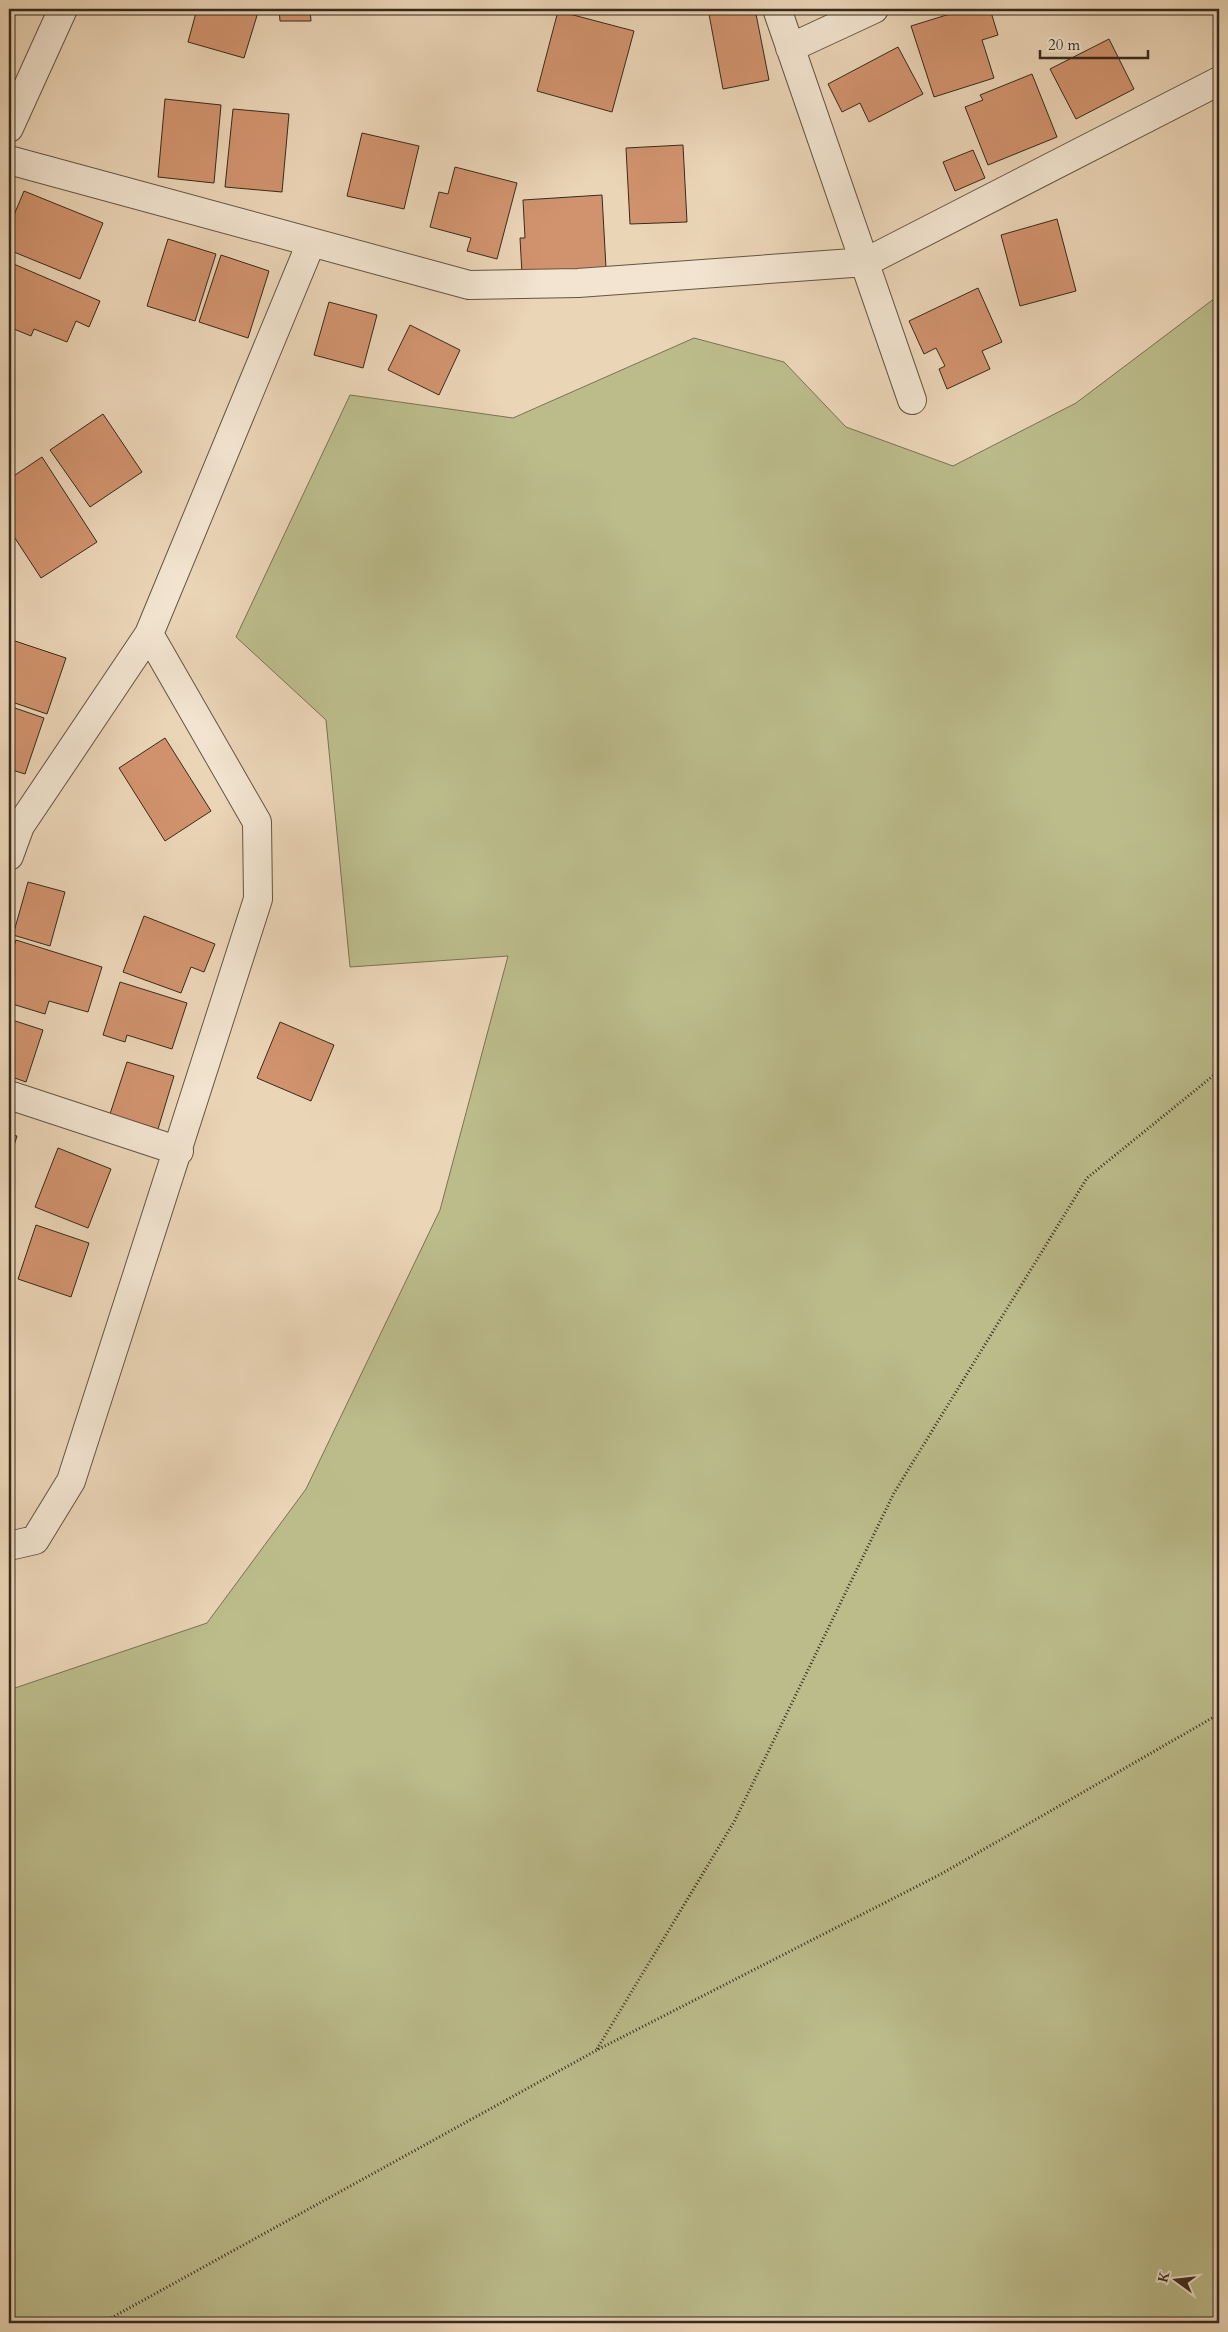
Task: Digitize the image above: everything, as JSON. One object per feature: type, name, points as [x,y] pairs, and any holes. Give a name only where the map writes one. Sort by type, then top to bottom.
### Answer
[{"type":"street","points":[[9,128],[63,9]]},
{"type":"street","points":[[777,9],[866,262],[912,400]]},
{"type":"street","points":[[790,48],[874,9]]},
{"type":"street","points":[[9,160],[469,285],[578,283],[866,262],[1219,81]]},
{"type":"street","points":[[9,856],[14,828],[149,634],[311,242]]},
{"type":"street","points":[[9,1546],[35,1540],[71,1481],[258,899],[257,822],[149,634]]},
{"type":"street","points":[[9,1095],[178,1151]]},
{"type":"path","points":[[597,2050],[734,1822],[894,1493],[1087,1178],[1219,1071]]},
{"type":"path","points":[[102,2323],[597,2050],[941,1874],[1219,1714]]},
{"type":"green space","points":[[1219,295],[1219,2323],[9,2323],[9,1690],[207,1623],[306,1489],[440,1210],[508,956],[350,967],[326,720],[236,637],[350,395],[513,418],[694,338],[784,362],[846,427],[953,466],[1076,403]]},
{"type":"building","points":[[197,9],[259,9],[244,58],[188,42]]},
{"type":"building","points":[[279,9],[310,9],[311,21],[280,21]]},
{"type":"building","points":[[708,9],[755,9],[769,80],[723,89]]},
{"type":"building","points":[[966,9],[990,9],[998,35],[982,40],[994,78],[934,97],[911,26]]},
{"type":"building","points":[[558,11],[634,31],[612,112],[537,91]]},
{"type":"building","points":[[1109,39],[1134,89],[1076,119],[1050,69]]},
{"type":"building","points":[[898,47],[923,94],[869,122],[860,103],[842,112],[828,84]]},
{"type":"building","points":[[1032,74],[1057,137],[988,165],[965,107],[983,100],[980,95]]},
{"type":"building","points":[[165,99],[221,105],[214,183],[158,177]]},
{"type":"building","points":[[233,109],[289,114],[282,192],[225,187]]},
{"type":"building","points":[[362,133],[419,146],[404,209],[347,196]]},
{"type":"building","points":[[683,145],[687,222],[630,224],[626,148]]},
{"type":"building","points":[[973,150],[985,178],[955,191],[943,162]]},
{"type":"building","points":[[455,167],[517,183],[497,259],[467,251],[471,238],[430,227],[439,192],[448,194]]},
{"type":"building","points":[[24,191],[103,223],[80,279],[9,250],[9,227]]},
{"type":"building","points":[[602,195],[606,268],[522,274],[520,238],[525,238],[523,200]]},
{"type":"building","points":[[1057,219],[1076,291],[1020,306],[1001,235]]},
{"type":"building","points":[[168,239],[216,254],[195,321],[147,306]]},
{"type":"building","points":[[221,255],[269,271],[248,338],[199,322]]},
{"type":"building","points":[[9,262],[100,301],[89,327],[76,321],[67,342],[34,329],[31,336],[9,327]]},
{"type":"building","points":[[978,288],[1002,342],[982,351],[990,369],[947,389],[939,369],[945,366],[936,348],[924,354],[909,321]]},
{"type":"building","points":[[329,302],[377,315],[363,368],[314,355]]},
{"type":"building","points":[[410,325],[460,350],[439,395],[388,370]]},
{"type":"building","points":[[103,414],[142,472],[90,507],[50,450]]},
{"type":"building","points":[[42,457],[97,542],[41,578],[9,529],[9,479]]},
{"type":"building","points":[[9,639],[66,658],[47,714],[9,701]]},
{"type":"building","points":[[9,706],[44,718],[25,774],[9,769]]},
{"type":"building","points":[[165,738],[211,811],[165,841],[119,768]]},
{"type":"building","points":[[28,882],[65,892],[50,946],[13,935]]},
{"type":"building","points":[[144,916],[215,944],[204,972],[191,967],[181,993],[123,972]]},
{"type":"building","points":[[16,940],[102,967],[88,1012],[49,1001],[45,1014],[9,1003],[9,962]]},
{"type":"building","points":[[120,982],[187,1003],[172,1049],[127,1035],[125,1042],[103,1035]]},
{"type":"building","points":[[9,1019],[43,1030],[26,1082],[9,1076]]},
{"type":"building","points":[[280,1022],[334,1045],[311,1101],[257,1078]]},
{"type":"building","points":[[127,1062],[174,1076],[158,1129],[110,1114]]},
{"type":"building","points":[[9,1134],[17,1136],[9,1161]]},
{"type":"building","points":[[58,1148],[111,1169],[88,1228],[35,1207]]},
{"type":"building","points":[[36,1225],[89,1243],[71,1297],[18,1279]]}]
